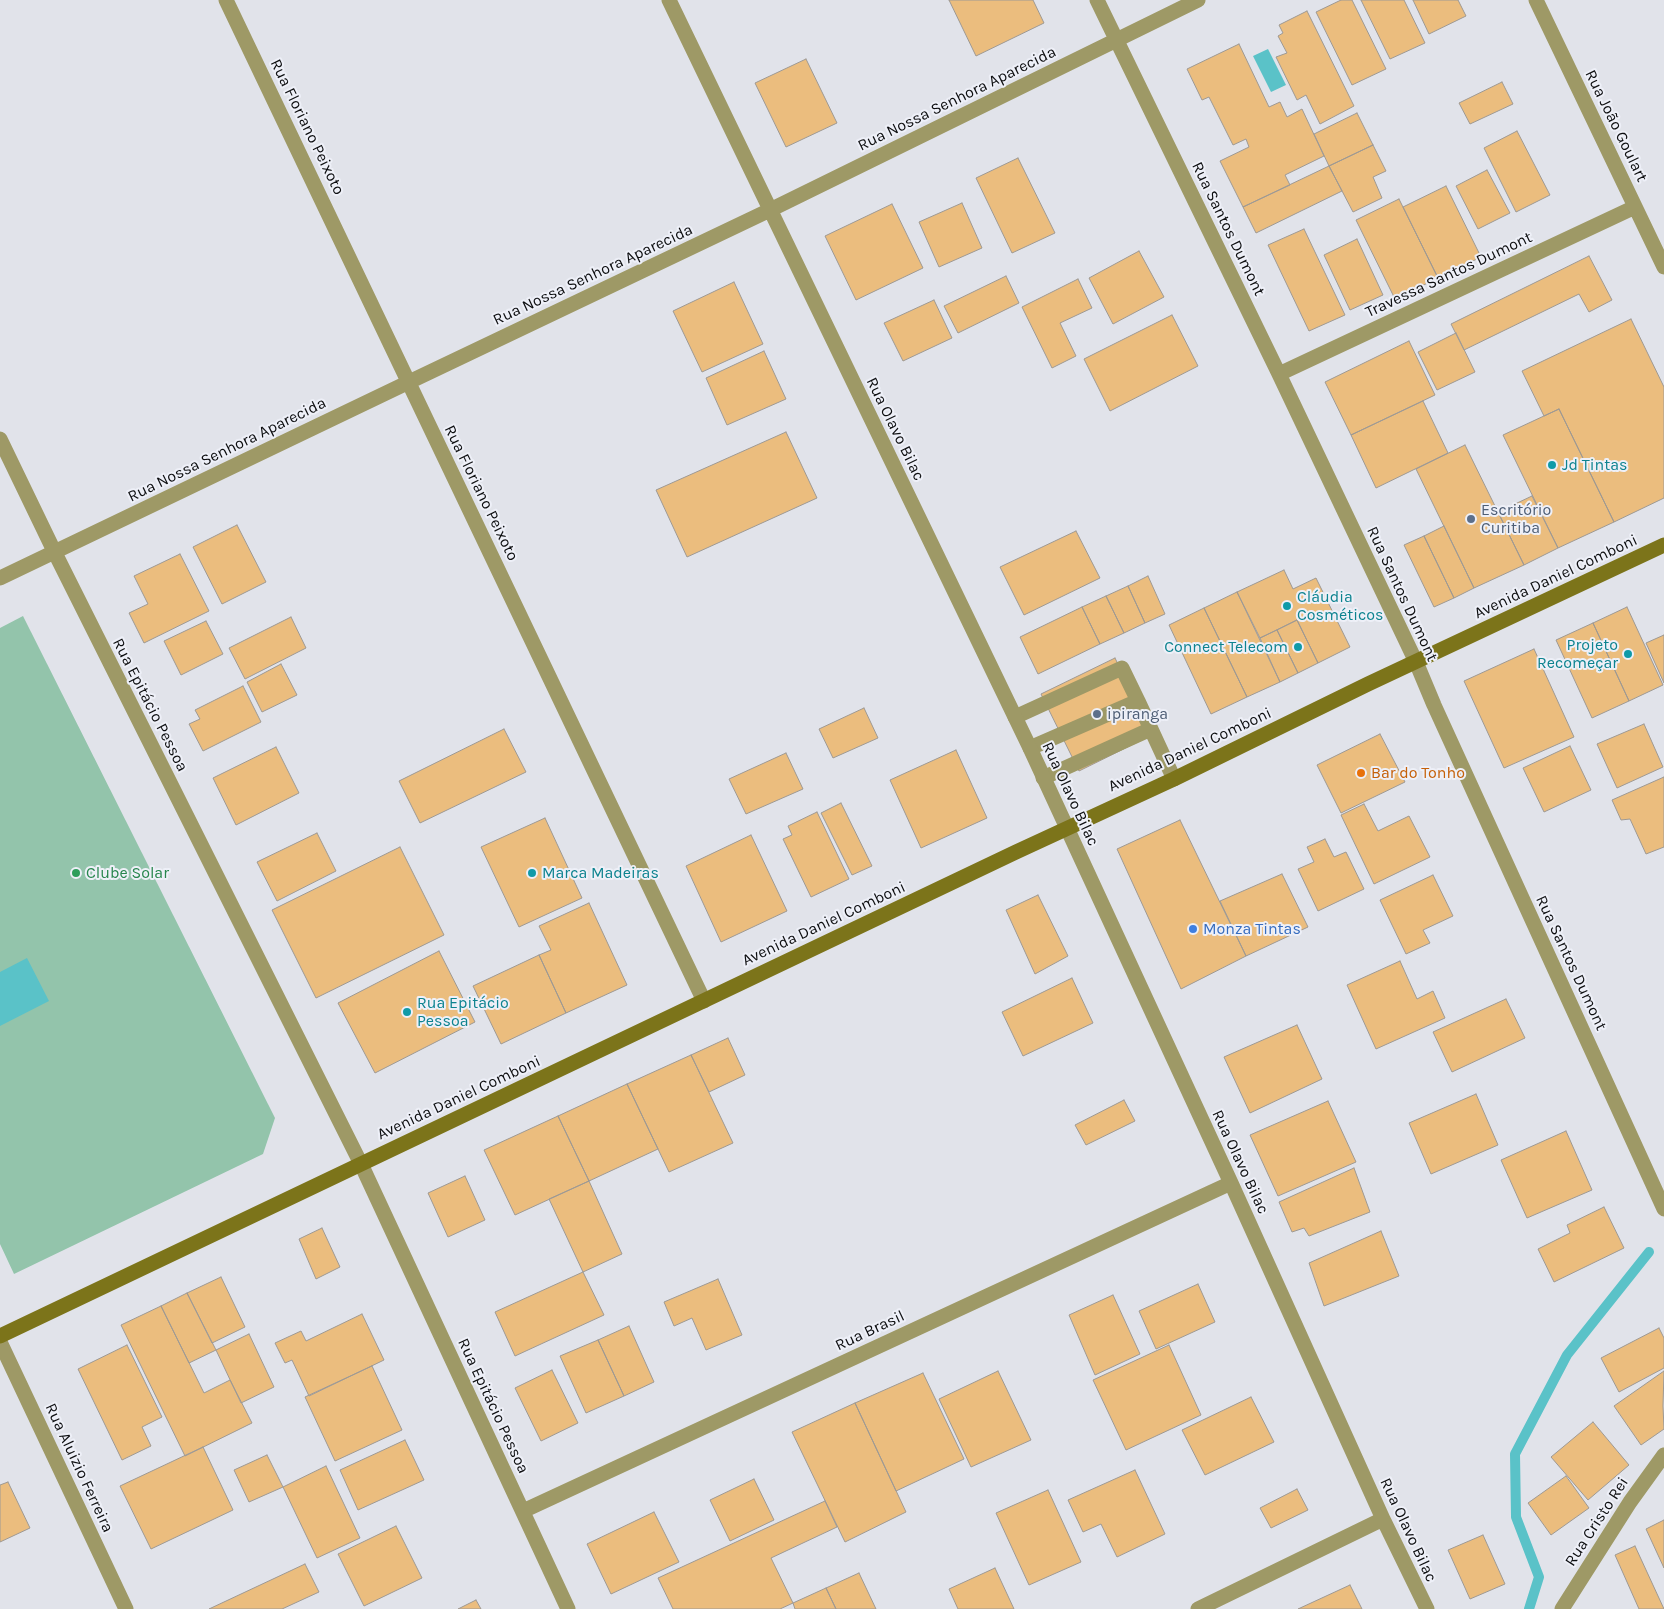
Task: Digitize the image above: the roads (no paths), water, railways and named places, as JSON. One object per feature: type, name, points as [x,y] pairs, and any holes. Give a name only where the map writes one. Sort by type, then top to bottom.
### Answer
[{"type":"street","name":"Rua Floriano Peixoto","points":[[226,0],[704,1000]]},
{"type":"street","name":"Rua Olavo Bilac","points":[[669,0],[1030,748],[1231,1183],[1383,1519],[1427,1609]]},
{"type":"street","name":"Rua Santos Dumont","points":[[1097,0],[1279,374],[1416,662],[1436,710],[1664,1209]]},
{"type":"street","name":"Rua Nossa Senhora Aparecida","points":[[0,578],[770,210],[1198,0]]},
{"type":"street","name":"Rua João Goulart","points":[[1536,0],[1664,267]]},
{"type":"street","name":"Travessa Santos Dumont","points":[[1279,374],[1635,207]]},
{"type":"street","name":"Rua Epitácio Pessoa","points":[[0,439],[54,553],[361,1164],[568,1609]]},
{"type":"street","name":"Avenida Daniel Comboni","points":[[0,1336],[1664,545]]},
{"type":"street","points":[[1015,717],[1122,668],[1174,779]]},
{"type":"street","points":[[1030,748],[1138,701]]},
{"type":"street","points":[[1043,778],[1151,729]]},
{"type":"street","name":"Rua Brasil","points":[[523,1510],[1231,1183]]},
{"type":"street","name":"Rua Aluizio Ferreira","points":[[0,1342],[126,1609]]},
{"type":"street","name":"Rua Cristo Rei","points":[[1562,1609],[1630,1502],[1664,1455]]},
{"type":"street","points":[[1198,1609],[1383,1519]]},
{"type":"water","points":[[1268,49],[1286,85],[1271,92],[1253,56]]},
{"type":"water","points":[[27,958],[49,1001],[0,1026],[0,972]]},
{"type":"waterway","points":[[1529,1609],[1539,1577],[1516,1517],[1515,1454],[1567,1355],[1649,1252]]},
{"type":"place","name":"Jd Tintas","points":[[1552,465]]},
{"type":"place","name":"Escritório Curitiba","points":[[1471,519]]},
{"type":"place","name":"Cláudia Cosméticos","points":[[1287,606]]},
{"type":"place","name":"Connect Telecom","points":[[1298,647]]},
{"type":"place","name":"Projeto Recomeçar","points":[[1628,654]]},
{"type":"place","name":"ipiranga","points":[[1097,714]]},
{"type":"place","name":"Bar do Tonho","points":[[1361,773]]},
{"type":"place","name":"Clube Solar","points":[[76,873]]},
{"type":"place","name":"Marca Madeiras","points":[[532,873]]},
{"type":"place","name":"Monza Tintas","points":[[1193,929]]},
{"type":"place","name":"Rua Epitácio Pessoa","points":[[407,1012]]}]
